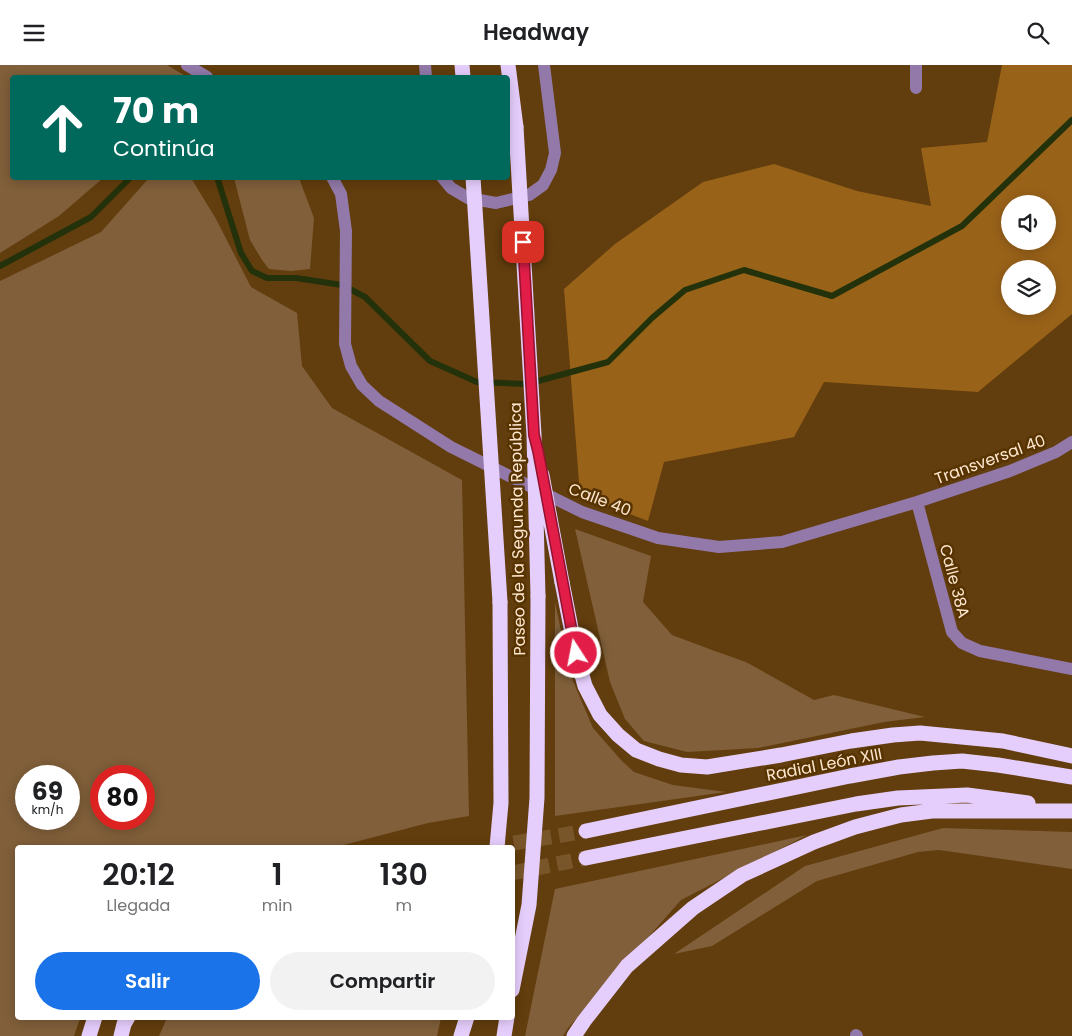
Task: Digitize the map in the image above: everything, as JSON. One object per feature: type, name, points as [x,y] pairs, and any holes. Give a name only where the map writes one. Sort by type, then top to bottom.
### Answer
[{"type":"highway","name":"Paseo de la Segunda República","points":[[510,80],[516,127],[534,435],[538,596],[538,798],[529,905],[515,975]]},
{"type":"highway","name":"Paseo de la Segunda República","points":[[473,180],[500,602],[501,803],[497,845]]},
{"type":"highway","points":[[534,435],[576,653],[585,686],[600,715],[618,735],[636,750],[681,765],[707,767],[851,741],[920,733],[1003,741],[1072,755]]},
{"type":"highway","name":"Radial León XIII","points":[[586,831],[850,776],[933,763],[962,761],[1072,777]]},
{"type":"highway","points":[[586,858],[856,804],[898,798],[967,795],[1072,810]]},
{"type":"highway","points":[[574,1036],[627,966],[693,908],[742,875],[805,846],[854,827],[901,815],[932,811],[1072,810]]},
{"type":"highway","points":[[89,1036],[94,1020]]},
{"type":"highway","points":[[122,1036],[126,1020]]},
{"type":"highway","points":[[461,1036],[466,1020]]},
{"type":"highway","points":[[469,1036],[472,1020]]},
{"type":"highway","points":[[504,1036],[507,1020]]},
{"type":"street","points":[[187,65],[204,75]]},
{"type":"street","points":[[444,180],[451,189],[468,198],[496,203],[529,195],[543,185],[551,171],[555,153],[544,65]]},
{"type":"street","points":[[916,65],[916,87]]},
{"type":"street","name":"Calle 40","points":[[334,180],[341,194],[346,231],[345,344],[351,366],[362,385],[379,401],[451,447],[582,513],[658,538],[719,547],[782,543],[917,502]]},
{"type":"street","name":"Transversal 40","points":[[917,502],[1010,471],[1056,452],[1072,442]]},
{"type":"street","name":"Calle 38A","points":[[917,502],[952,632],[962,643],[980,651],[1072,669]]},
{"type":"shaded area","points":[[0,65],[167,65],[184,75],[10,75],[10,180],[101,180],[59,216],[0,253]]},
{"type":"shaded area","points":[[1002,65],[1072,65],[1072,314],[978,392],[824,382],[794,437],[664,462],[648,521],[580,495],[564,289],[615,244],[703,182],[774,164],[857,191],[931,206],[921,148],[987,142]]},
{"type":"shaded area","points":[[147,180],[192,180],[216,219],[251,287],[297,313],[302,366],[332,408],[462,480],[469,816],[428,823],[344,845],[15,845],[15,1020],[79,1020],[74,1036],[0,1036],[0,281],[101,232]]},
{"type":"shaded area","points":[[235,180],[300,180],[314,218],[310,269],[291,271],[269,269],[250,240]]},
{"type":"shaded area","points":[[575,529],[651,556],[643,602],[672,635],[746,662],[814,700],[834,695],[925,717],[884,722],[758,748],[687,752],[644,741],[625,719],[610,682]]},
{"type":"shaded area","points":[[555,602],[570,674],[593,728],[621,760],[634,772],[673,785],[726,792],[555,816]]},
{"type":"shaded area","points":[[943,828],[1072,832],[1072,869],[939,850],[918,852],[817,881],[712,946],[674,954],[805,866]]},
{"type":"shaded area","points":[[807,835],[681,900],[563,1036],[525,1036],[555,889]]},
{"type":"shaded area","points":[[166,1020],[441,1020],[437,1036],[159,1036]]},
{"type":"waterway","points":[[218,180],[241,253],[252,271],[267,278],[296,278],[342,285],[365,297],[430,361],[477,382],[527,384],[608,362],[652,318],[685,290],[744,270],[832,296],[962,226],[1072,120]]},
{"type":"waterway","points":[[0,266],[91,217],[128,180]]},
{"type":"tunnel","points":[[503,845],[586,831]]},
{"type":"tunnel","points":[[515,872],[586,858]]},
{"type":"route","points":[[523,242],[534,435],[576,653]]}]
